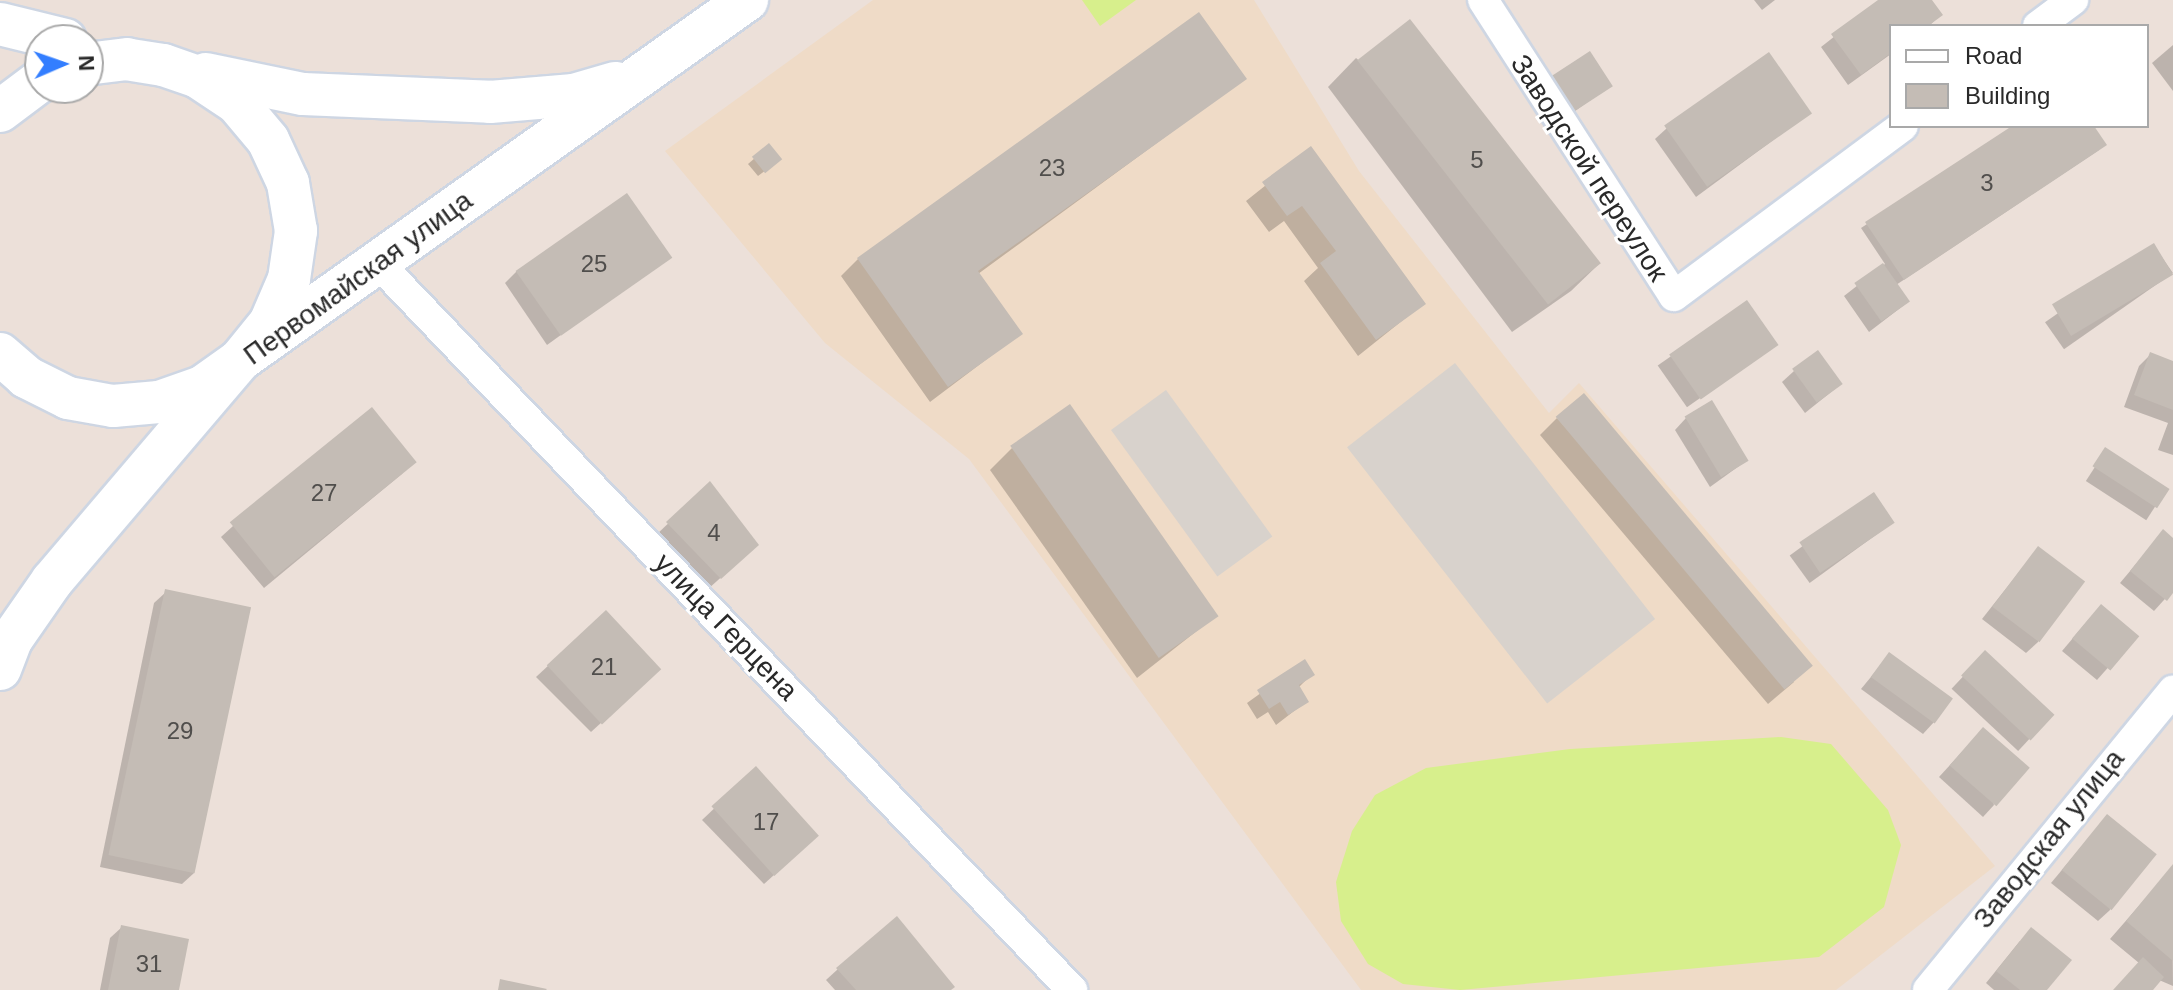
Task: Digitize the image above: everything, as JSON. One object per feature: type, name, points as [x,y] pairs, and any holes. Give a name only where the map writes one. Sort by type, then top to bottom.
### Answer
[{"type":"main road","name":"Первомайская улица","points":[[0,669],[11,640],[52,581],[240,360],[747,0]]},
{"type":"main road","points":[[0,24],[24,30]]},
{"type":"main road","points":[[0,354],[26,377],[68,398],[113,406],[159,402],[188,392],[240,360],[270,323],[289,279],[296,231],[288,183],[268,140],[237,103],[198,77],[104,50]]},
{"type":"main road","points":[[104,62],[127,59],[163,65]]},
{"type":"main road","name":"Первомайская улица","points":[[163,65],[303,94],[490,102],[574,95],[638,77]]},
{"type":"main road","points":[[0,111],[24,93]]},
{"type":"street","name":"Заводской переулок","points":[[1483,0],[1674,296],[1900,128]]},
{"type":"street","points":[[2041,24],[2073,0]]},
{"type":"street","name":"улица Герцена","points":[[379,264],[1072,990]]},
{"type":"street","name":"Заводская улица","points":[[1928,990],[2173,691]]},
{"type":"shaded area","points":[[873,0],[1254,0],[1359,171],[1549,413],[1579,383],[1995,866],[1836,990],[1361,990],[969,459],[825,343],[665,151]]},
{"type":"shaded area","points":[[1455,363],[1655,619],[1547,703],[1347,447]]},
{"type":"shaded area","points":[[1166,390],[1272,536],[1217,576],[1111,430]]},
{"type":"green space","points":[[1082,0],[1136,0],[1100,26]]},
{"type":"green space","points":[[1781,737],[1831,744],[1888,810],[1901,845],[1884,907],[1819,957],[1460,990],[1403,984],[1368,964],[1341,921],[1336,882],[1352,831],[1375,795],[1426,768],[1570,749]]},
{"type":"building","points":[[1878,0],[1932,0],[1943,15],[1931,24],[1889,24],[1889,54],[1861,75],[1831,34]]},
{"type":"building","points":[[1199,12],[1247,79],[978,271],[1023,334],[948,387],[857,258]]},
{"type":"building","points":[[1410,19],[1601,263],[1548,305],[1357,60]]},
{"type":"building","points":[[1590,51],[1613,86],[1568,116],[1545,80]]},
{"type":"building","points":[[1769,52],[1812,113],[1707,187],[1664,125]]},
{"type":"building","points":[[2009,128],[2095,128],[2107,145],[1904,280],[1865,222]]},
{"type":"building","points":[[769,143],[782,159],[765,173],[752,157]]},
{"type":"building","points":[[1311,146],[1426,304],[1376,340],[1320,263],[1336,251],[1302,206],[1287,216],[1262,182]]},
{"type":"building","points":[[627,193],[672,258],[561,336],[516,271]]},
{"type":"building","points":[[2154,243],[2173,275],[2071,336],[2052,304]]},
{"type":"building","points":[[1883,263],[1910,302],[1881,322],[1854,283]]},
{"type":"building","points":[[1747,300],[1779,345],[1701,400],[1669,354]]},
{"type":"building","points":[[1818,350],[1843,384],[1817,403],[1792,369]]},
{"type":"building","points":[[2150,352],[2173,361],[2173,410],[2134,395]]},
{"type":"building","points":[[1584,393],[1813,666],[1784,689],[1556,417]]},
{"type":"building","points":[[1712,400],[1749,461],[1721,477],[1685,416]]},
{"type":"building","points":[[1070,404],[1219,616],[1159,658],[1010,446]]},
{"type":"building","points":[[372,407],[417,462],[274,577],[230,522]]},
{"type":"building","points":[[2105,447],[2170,489],[2157,508],[2092,466]]},
{"type":"building","points":[[710,481],[759,545],[721,579],[666,522]]},
{"type":"building","points":[[1874,492],[1895,523],[1820,573],[1799,542]]},
{"type":"building","points":[[2163,529],[2173,538],[2173,593],[2167,601],[2130,571]]},
{"type":"building","points":[[2038,546],[2085,582],[2039,642],[1992,607]]},
{"type":"building","points":[[165,589],[251,607],[195,873],[108,855]]},
{"type":"building","points":[[2101,604],[2139,636],[2110,671],[2072,638]]},
{"type":"building","points":[[606,610],[661,669],[602,724],[547,665]]},
{"type":"building","points":[[1985,650],[2054,715],[2031,740],[1961,676]]},
{"type":"building","points":[[1889,652],[1953,698],[1935,724],[1871,677]]},
{"type":"building","points":[[1305,659],[1315,675],[1299,685],[1309,702],[1288,715],[1280,702],[1269,709],[1257,690]]},
{"type":"building","points":[[1983,727],[2030,768],[1996,806],[1950,765]]},
{"type":"building","points":[[756,766],[819,836],[774,876],[711,806]]},
{"type":"building","points":[[2107,814],[2157,854],[2111,910],[2062,870]]},
{"type":"building","points":[[2173,864],[2173,961],[2126,921]]},
{"type":"building","points":[[897,916],[955,987],[951,990],[856,990],[836,968]]},
{"type":"building","points":[[121,925],[189,939],[179,990],[108,990]]},
{"type":"building","points":[[2031,927],[2072,960],[2047,990],[2020,990],[1996,971]]},
{"type":"building","points":[[2143,957],[2164,977],[2153,990],[2113,990]]},
{"type":"building","points":[[500,979],[547,989],[498,990]]}]
